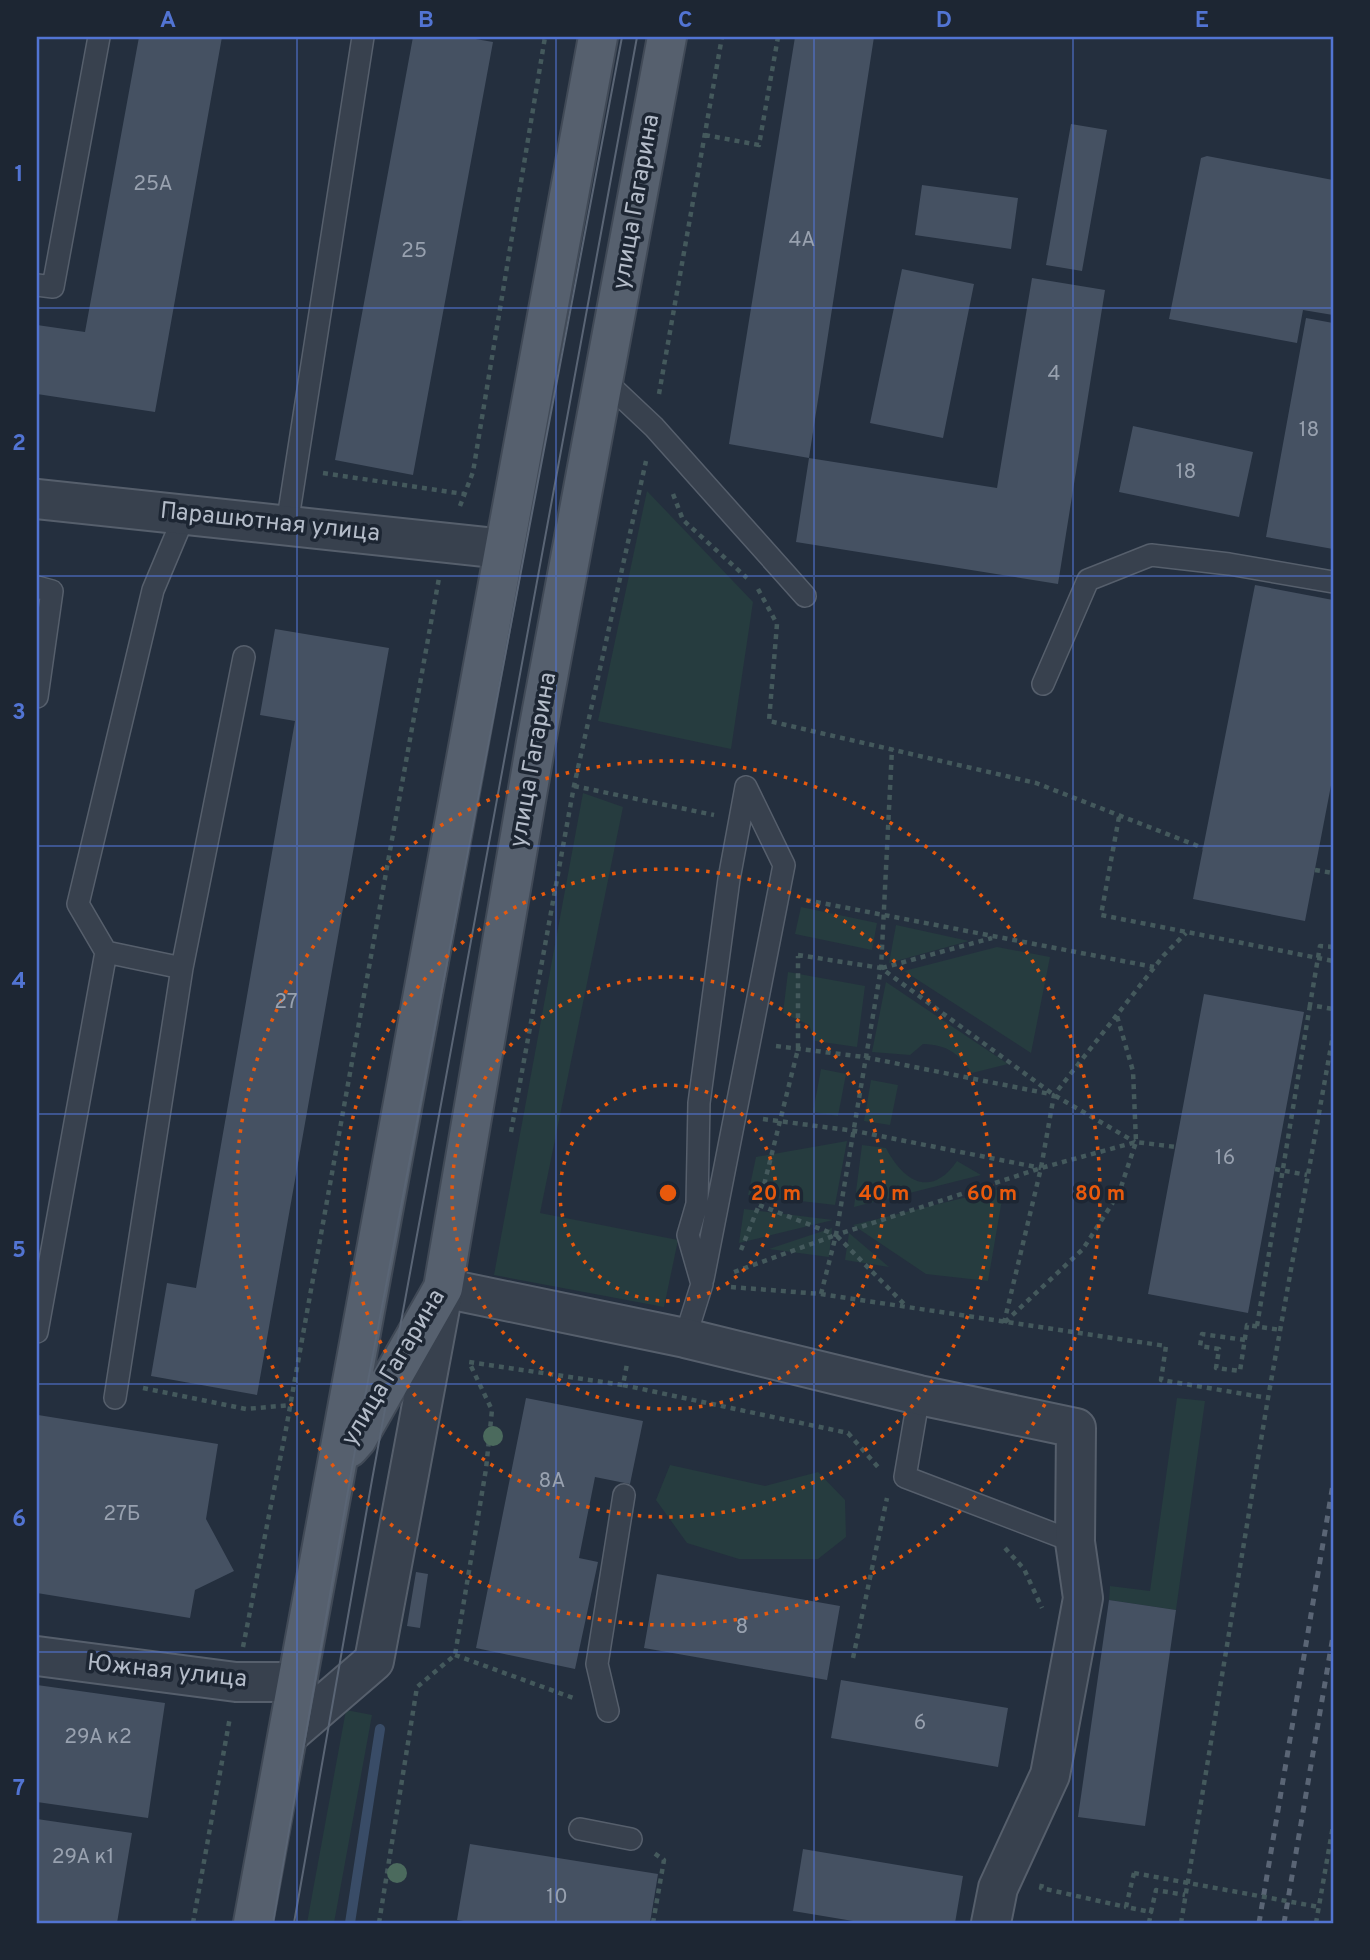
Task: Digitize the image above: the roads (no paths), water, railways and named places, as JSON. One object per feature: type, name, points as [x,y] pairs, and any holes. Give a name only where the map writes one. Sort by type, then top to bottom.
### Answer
[{"type":"main road","name":"улица Гагарина","points":[[253,1923],[598,37]]},
{"type":"main road","name":"улица Гагарина","points":[[340,1457],[357,1439],[443,1288],[536,742],[667,37]]},
{"type":"street","name":"Парашютная улица","points":[[37,499],[503,548]]},
{"type":"street","points":[[288,1735],[373,1661],[443,1288],[685,1338],[919,1395],[1076,1428],[1075,1542],[1083,1598],[1050,1775],[998,1888],[991,1923]]},
{"type":"street","name":"Южная улица","points":[[37,1657],[236,1682],[298,1682]]},
{"type":"lane","points":[[37,285],[53,288],[99,37]]},
{"type":"lane","points":[[287,525],[363,37]]},
{"type":"lane","points":[[604,380],[654,427],[805,596]]},
{"type":"lane","points":[[37,1332],[106,951],[78,904],[153,590],[185,514]]},
{"type":"lane","points":[[1043,684],[1088,580],[1151,555],[1333,582]]},
{"type":"lane","points":[[37,587],[52,591],[37,697]]},
{"type":"lane","points":[[116,1390],[182,968],[244,657]]},
{"type":"lane","points":[[685,1338],[702,1284],[784,865],[746,787],[729,879],[699,1103],[697,1204],[688,1235],[702,1284]]},
{"type":"lane","points":[[106,951],[182,968]]},
{"type":"lane","points":[[919,1395],[905,1477],[1075,1542]]},
{"type":"lane","points":[[608,1711],[597,1664],[624,1495]]},
{"type":"lane","points":[[580,1829],[631,1839]]},
{"type":"waterway","points":[[350,1923],[380,1729]]},
{"type":"tram line","points":[[273,1923],[357,1439],[622,37]]},
{"type":"tram line","points":[[294,1923],[372,1480],[637,37]]},
{"type":"railway","points":[[1259,1923],[1333,1484]]},
{"type":"railway","points":[[1284,1923],[1333,1636]]}]
